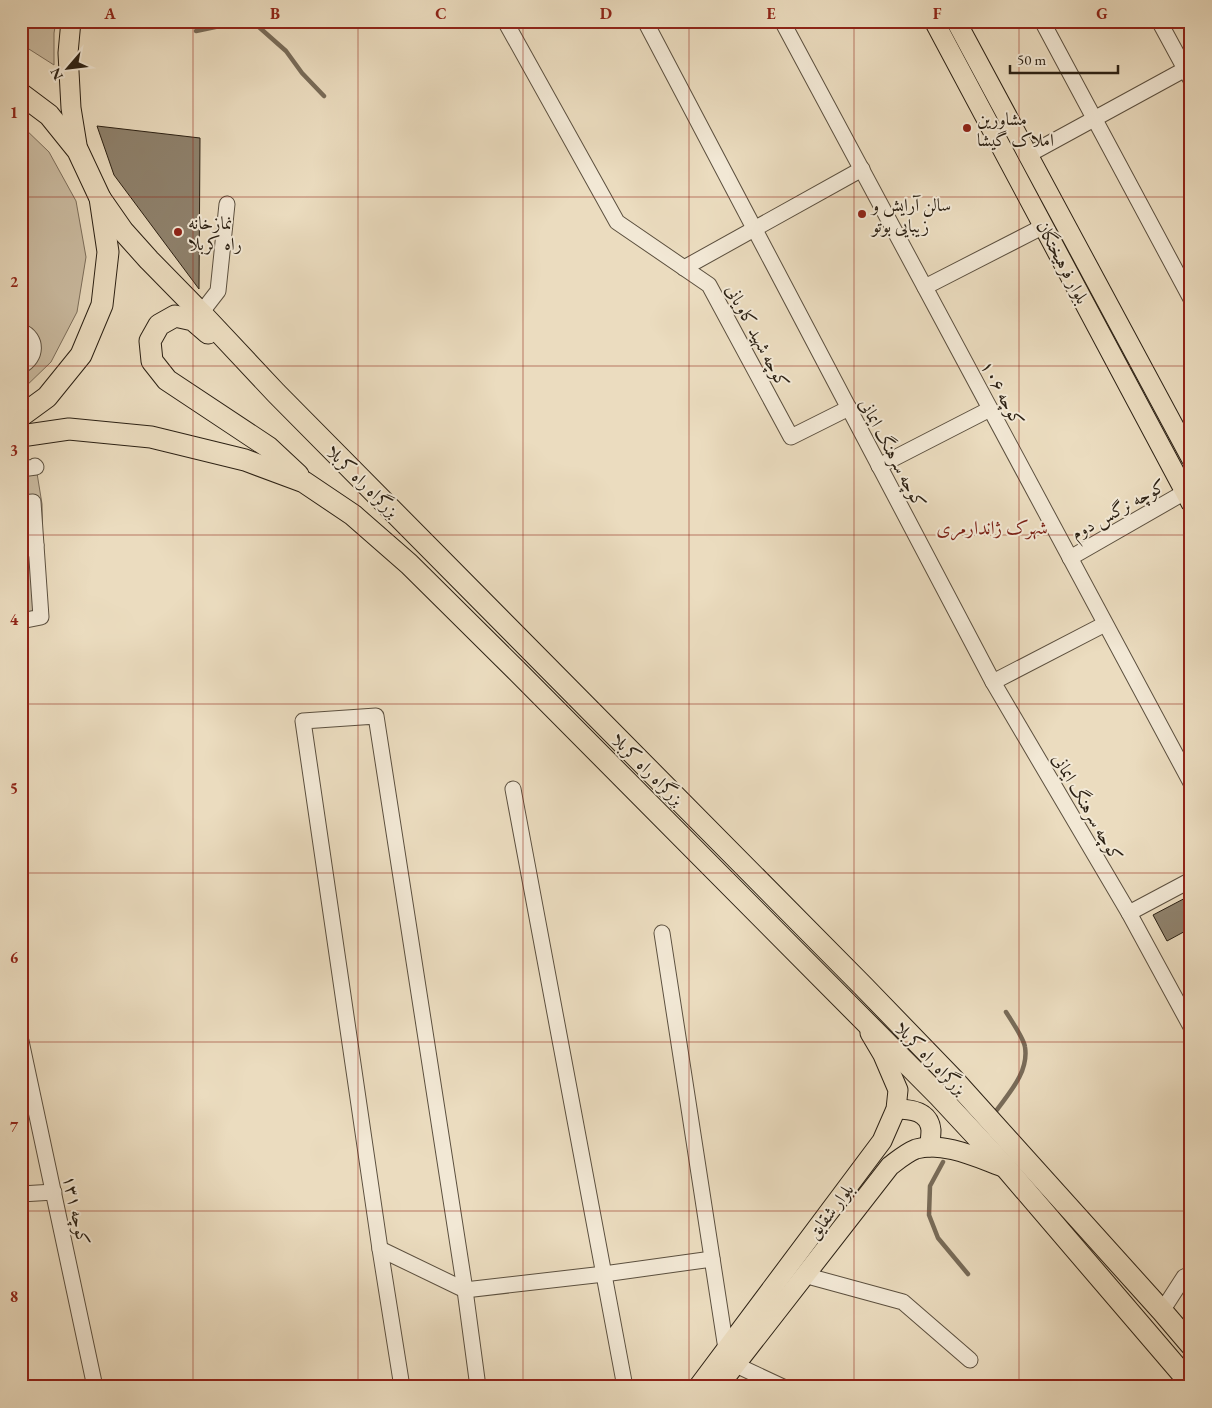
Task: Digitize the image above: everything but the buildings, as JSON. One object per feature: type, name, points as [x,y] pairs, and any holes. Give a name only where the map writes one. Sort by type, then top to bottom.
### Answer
[{"type":"highway","points":[[21,94],[49,115],[78,151],[100,198],[108,252],[102,305],[81,355],[47,397],[21,416]]},
{"type":"highway","name":"بزرگراه راه کربلا","points":[[100,198],[149,260],[276,392],[953,1079],[1191,1345]]},
{"type":"highway","points":[[276,392],[193,320],[175,316],[159,325],[150,340],[152,360],[167,380],[268,447],[304,482]]},
{"type":"highway","name":"بزرگراه راه کربلا","points":[[21,436],[69,429],[151,437],[245,460],[304,482],[352,514],[409,564],[516,670],[939,1096],[1006,1168],[1191,1384]]},
{"type":"main road","points":[[71,21],[68,53],[71,108],[78,151]]},
{"type":"main road","name":"بلوار فرهیختگان","points":[[934,21],[1188,498]]},
{"type":"main road","name":"بلوار فرهیختگان","points":[[956,21],[1191,458]]},
{"type":"main road","name":"بلوار شقایق","points":[[698,1387],[882,1141],[896,1109],[898,1090],[883,1054],[862,1020]]},
{"type":"main road","points":[[896,1109],[912,1109],[924,1115],[931,1128],[930,1147]]},
{"type":"main road","name":"بلوار شقایق","points":[[718,1387],[890,1166],[902,1156],[915,1150],[943,1147],[1006,1168]]},
{"type":"street","name":"کوچه شهید کاویانی","points":[[505,21],[617,222],[709,285],[791,437],[849,408]]},
{"type":"street","name":"کوچه سرهنگ ایمانی","points":[[645,21],[993,682],[1129,913],[1191,1027]]},
{"type":"street","name":"کوچه ۱۰۶","points":[[782,21],[1191,783]]},
{"type":"street","points":[[1042,21],[1191,299]]},
{"type":"street","points":[[1028,155],[1094,118],[1189,72],[1159,21]]},
{"type":"street","points":[[684,268],[862,169]]},
{"type":"street","points":[[201,313],[218,291],[227,204]]},
{"type":"street","points":[[925,287],[1044,226]]},
{"type":"street","points":[[21,332],[29,336],[34,347],[34,353],[27,363],[21,366]]},
{"type":"street","points":[[879,466],[990,409]]},
{"type":"street","name":"کوچه نرگس دوم","points":[[1070,558],[1188,498]]},
{"type":"street","points":[[21,503],[33,502],[28,522],[36,545],[41,617],[21,621]]},
{"type":"street","points":[[21,552],[36,545]]},
{"type":"street","points":[[993,682],[1106,624]]},
{"type":"street","points":[[402,1387],[303,721],[376,716],[465,1290],[478,1387]]},
{"type":"street","points":[[513,789],[624,1387]]},
{"type":"street","points":[[1129,913],[1191,880]]},
{"type":"street","points":[[662,933],[726,1349]]},
{"type":"street","name":"کوچه ۱۳۱","points":[[21,1040],[96,1387]]},
{"type":"street","points":[[21,1194],[54,1192]]},
{"type":"street","points":[[380,1249],[465,1290],[712,1259]]},
{"type":"street","points":[[1162,1311],[1184,1277],[1191,1274]]},
{"type":"street","points":[[804,1275],[903,1302],[970,1360]]},
{"type":"street","points":[[736,1365],[783,1387]]},
{"type":"shaded area","points":[[21,21],[56,21],[54,65],[21,44]]},
{"type":"shaded area","points":[[21,125],[49,152],[76,201],[86,257],[77,312],[51,362],[21,391]]},
{"type":"shaded area","points":[[36,467],[42,504],[44,618],[21,628],[21,470]]},
{"type":"waterway","points":[[196,31],[244,21]]},
{"type":"waterway","points":[[252,21],[286,51],[302,73],[324,96]]},
{"type":"waterway","points":[[996,1111],[1017,1082],[1024,1065],[1025,1056],[1025,1047],[1022,1039],[1006,1012]]},
{"type":"waterway","points":[[943,1162],[930,1186],[929,1215],[938,1238],[968,1274]]},
{"type":"place","name":"مشاورین املاک گیشا","points":[[967,128]]},
{"type":"place","name":"سالن آرایش و زیبایی بوتو","points":[[862,214]]},
{"type":"place","name":"نمازخانه راه کربلا","points":[[178,232]]},
{"type":"district","name":"شهرک ژاندارمری","points":[[992,527]]}]
